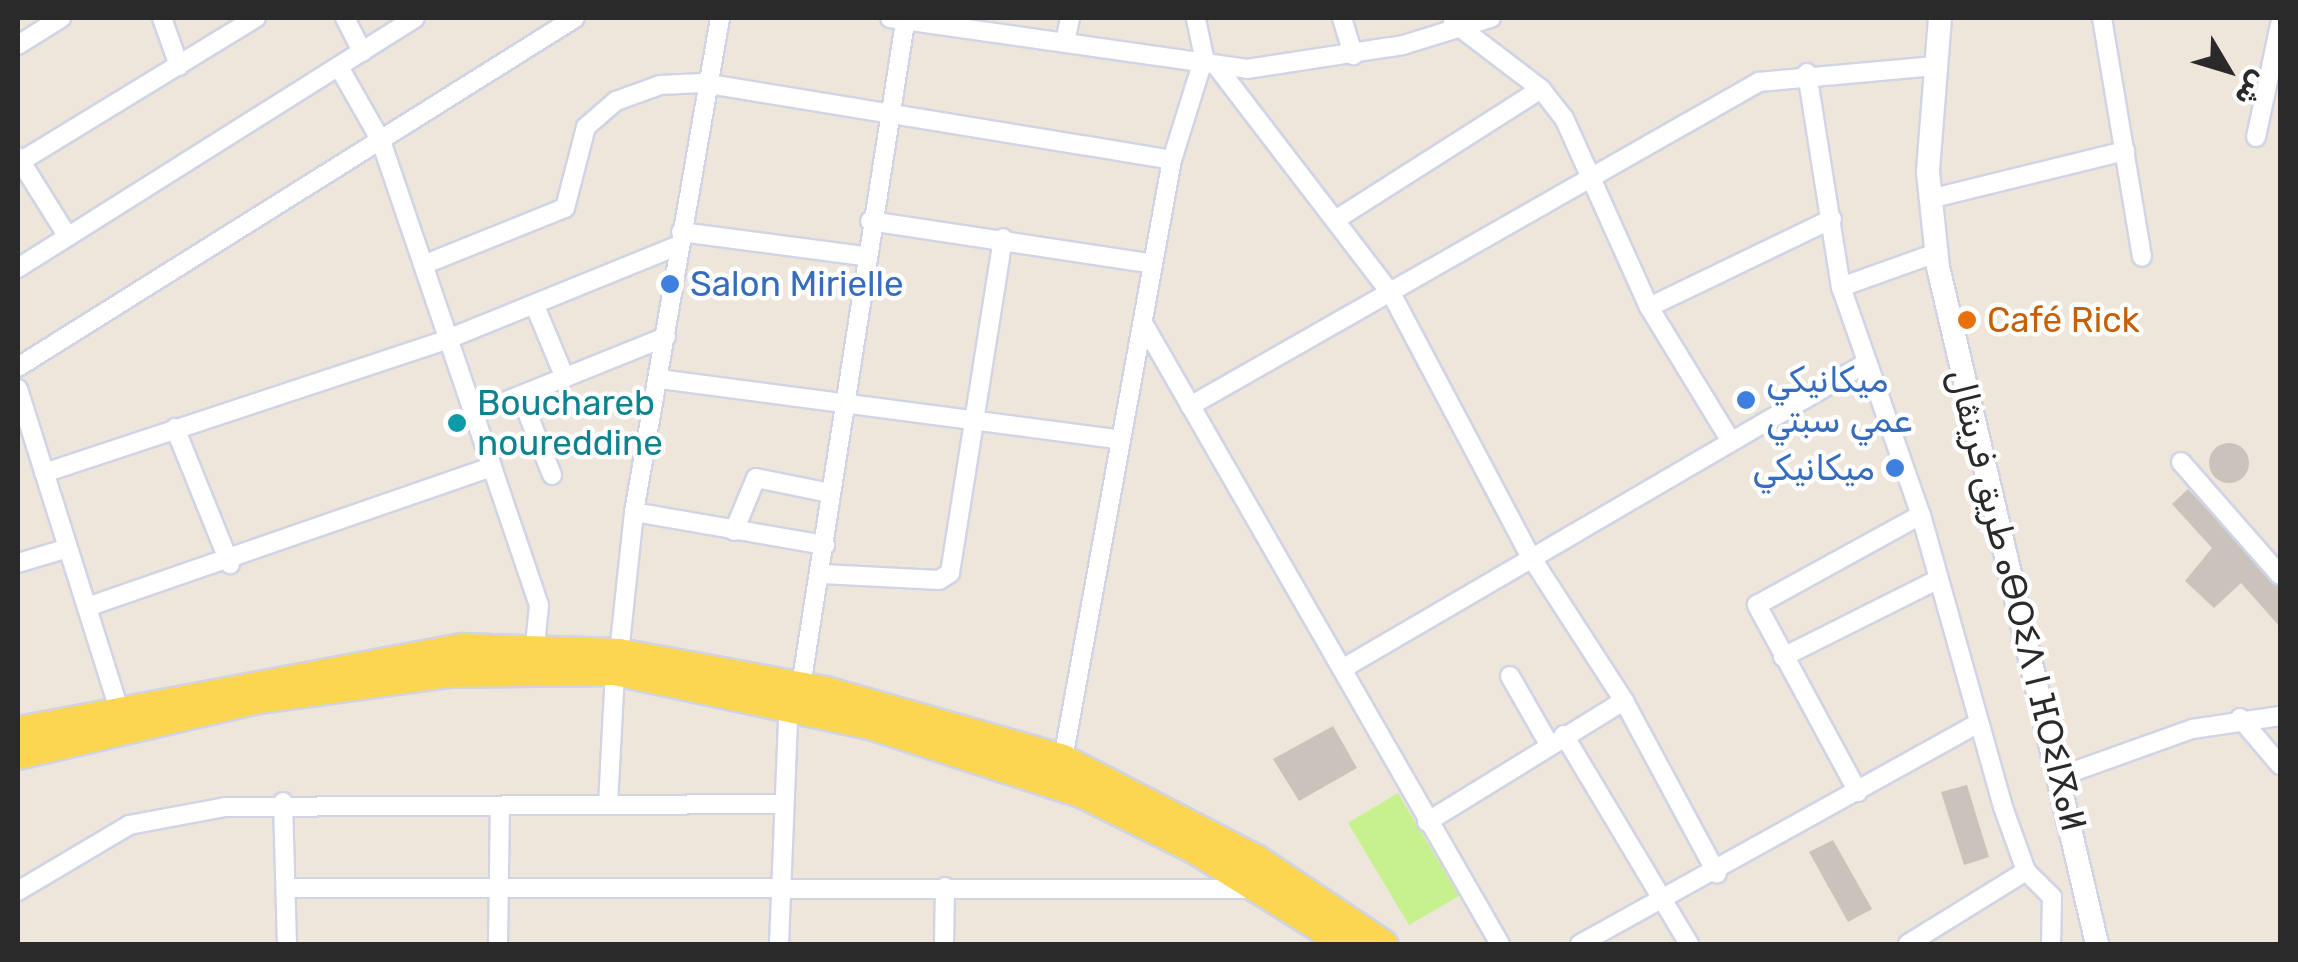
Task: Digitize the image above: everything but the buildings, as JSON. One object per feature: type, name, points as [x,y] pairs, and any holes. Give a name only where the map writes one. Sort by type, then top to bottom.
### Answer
[{"type":"main road","name":"طريق فرينڨال ⴰⴱⵔⵉⴷ ⵏ ⴼⵔⵉⵏⴳⴰⵍ","points":[[1940,18],[1934,66],[1930,199],[1936,252],[2061,776],[2097,944]]},
{"type":"main road","points":[[18,731],[444,651],[534,646],[793,692],[1063,759],[1256,859],[1383,944]]},
{"type":"main road","points":[[18,754],[254,700],[448,673],[617,662]]},
{"type":"main road","points":[[793,692],[1083,794],[1262,889],[1346,944]]},
{"type":"street","points":[[18,45],[61,18]]},
{"type":"street","points":[[162,18],[179,66]]},
{"type":"street","points":[[68,237],[18,161],[256,18]]},
{"type":"street","points":[[344,18],[362,52]]},
{"type":"street","points":[[18,268],[414,18]]},
{"type":"street","points":[[18,367],[576,18]]},
{"type":"street","points":[[608,805],[617,662],[634,512],[660,379],[702,83],[720,18]]},
{"type":"street","points":[[1066,42],[1070,18]]},
{"type":"street","points":[[1196,18],[1208,68],[1340,217],[1392,296],[1529,554],[1624,701],[1717,874]]},
{"type":"street","points":[[1342,18],[1353,55]]},
{"type":"street","points":[[778,944],[779,804],[793,692],[822,574],[841,399],[888,118],[897,20],[1066,42],[1208,68],[1353,55],[1454,23],[1491,18]]},
{"type":"street","points":[[2102,18],[2142,258]]},
{"type":"street","points":[[1454,23],[1541,89],[1594,177],[1650,307],[1729,438]]},
{"type":"street","points":[[2256,137],[2280,24]]},
{"type":"street","points":[[1190,406],[1392,296],[1759,82],[1807,73],[1934,66]]},
{"type":"street","points":[[339,67],[380,140],[539,605],[534,646]]},
{"type":"street","points":[[1063,759],[1172,160],[1208,68]]},
{"type":"street","points":[[1807,73],[1841,288],[1863,365],[1921,516],[1979,723],[2026,870],[2052,896],[2051,944]]},
{"type":"street","points":[[423,265],[564,208],[578,138],[616,101],[702,83],[888,118],[1172,160]]},
{"type":"street","points":[[1340,217],[1541,89]]},
{"type":"street","points":[[1930,199],[2125,151]]},
{"type":"street","points":[[1650,307],[1832,219]]},
{"type":"street","points":[[870,221],[1003,238],[1154,264]]},
{"type":"street","points":[[44,472],[448,339],[535,306],[680,238],[863,256]]},
{"type":"street","points":[[822,574],[946,578],[1003,238]]},
{"type":"street","points":[[1841,288],[1936,252]]},
{"type":"street","points":[[535,306],[565,378]]},
{"type":"street","points":[[1143,323],[1500,944]]},
{"type":"street","points":[[474,414],[666,338]]},
{"type":"street","points":[[1342,669],[1529,554],[1863,365]]},
{"type":"street","points":[[660,379],[841,399],[973,423],[1121,440]]},
{"type":"street","points":[[18,390],[119,709]]},
{"type":"street","points":[[520,397],[552,475]]},
{"type":"street","points":[[175,428],[230,564]]},
{"type":"street","points":[[2181,462],[2280,575]]},
{"type":"street","points":[[87,607],[230,564],[492,467]]},
{"type":"street","points":[[734,530],[756,478],[830,494]]},
{"type":"street","points":[[634,512],[825,545]]},
{"type":"street","points":[[1858,792],[1757,610],[1761,598],[1921,516]]},
{"type":"street","points":[[18,563],[68,548]]},
{"type":"street","points":[[1783,657],[1937,580]]},
{"type":"street","points":[[1510,676],[1557,739],[1689,944]]},
{"type":"street","points":[[1427,822],[1624,701]]},
{"type":"street","points":[[2061,776],[2240,718],[2280,716]]},
{"type":"street","points":[[2240,718],[2280,765]]},
{"type":"street","points":[[1580,944],[1717,874],[1979,723]]},
{"type":"street","points":[[18,892],[129,824],[283,802],[500,806],[779,804]]},
{"type":"street","points":[[283,802],[287,944]]},
{"type":"street","points":[[498,944],[500,806]]},
{"type":"street","points":[[1908,944],[2026,870]]},
{"type":"street","points":[[286,888],[499,882],[1262,889]]},
{"type":"street","points":[[944,944],[945,887]]},
{"type":"green space","points":[[1398,793],[1459,896],[1409,925],[1348,823]]},
{"type":"place","name":"Salon Mirielle","points":[[670,284]]},
{"type":"place","name":"Café Rick","points":[[1967,320]]},
{"type":"place","name":"ميكانيكي عمي سبتي","points":[[1746,400]]},
{"type":"place","name":"Bouchareb noureddine","points":[[457,423]]},
{"type":"place","name":"ميكانيكي","points":[[1895,468]]}]
